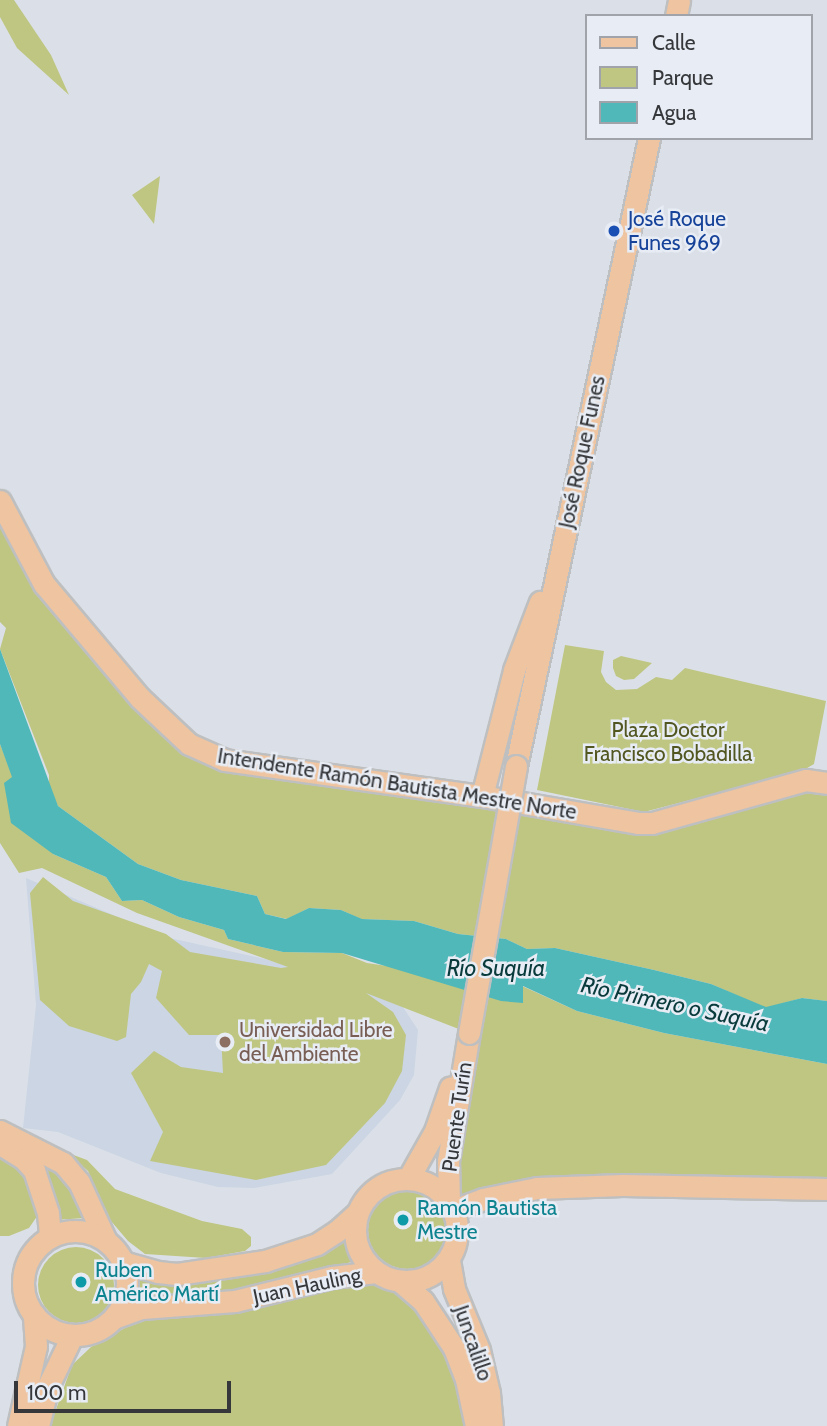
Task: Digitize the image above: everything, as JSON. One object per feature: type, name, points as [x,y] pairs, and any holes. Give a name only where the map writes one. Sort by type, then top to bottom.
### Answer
[{"type":"main road","name":"José Roque Funes","points":[[516,766],[649,140]]},
{"type":"main road","name":"Intendente Ramón Bautista Mestre Norte","points":[[0,500],[44,584],[139,698],[189,744],[225,760],[652,823],[806,780],[827,783]]},
{"type":"main road","points":[[482,796],[514,670],[565,535]]},
{"type":"main road","name":"Puente Turín","points":[[451,1205],[448,1161],[516,766]]},
{"type":"main road","name":"Puente Turín","points":[[408,1179],[435,1131],[469,1033]]},
{"type":"main road","points":[[0,1131],[63,1163],[79,1182],[106,1241],[123,1262],[128,1279],[126,1297],[106,1326],[89,1334],[72,1336],[54,1332],[34,1314],[23,1293],[22,1277],[27,1261],[37,1247],[50,1237],[66,1231],[83,1231],[106,1241]]},
{"type":"main road","points":[[0,1144],[17,1154],[34,1170],[48,1213],[50,1237]]},
{"type":"main road","points":[[408,1179],[435,1188],[451,1205],[458,1235],[449,1260],[422,1279],[401,1282],[376,1272],[359,1251],[355,1239],[358,1212],[373,1191],[395,1180],[408,1179]]},
{"type":"main road","points":[[451,1205],[537,1188],[623,1185],[827,1189]]},
{"type":"main road","name":"Juan Hauling","points":[[123,1262],[158,1272],[177,1274],[265,1261],[317,1244],[358,1212]]},
{"type":"main road","name":"Juncalillo","points":[[449,1260],[454,1289],[484,1372],[492,1426]]},
{"type":"main road","name":"Juan Hauling","points":[[114,1318],[142,1308],[235,1301],[332,1277],[376,1272]]},
{"type":"main road","name":"Juncalillo","points":[[401,1282],[424,1301],[454,1348],[466,1378],[476,1426]]},
{"type":"main road","points":[[18,1426],[36,1346],[34,1314]]},
{"type":"main road","points":[[38,1426],[48,1385],[72,1336]]},
{"type":"shaded area","name":"Universidad Libre del Ambiente","points":[[26,878],[165,937],[265,959],[401,1004],[418,1030],[414,1075],[400,1100],[332,1174],[254,1188],[218,1187],[161,1173],[58,1132],[23,1128],[36,1005]]},
{"type":"green space","points":[[0,0],[14,0],[51,55],[69,95],[17,48],[0,17]]},
{"type":"green space","points":[[160,176],[154,224],[132,195]]},
{"type":"green space","points":[[0,500],[33,567],[189,744],[638,823],[827,783],[827,1001],[802,998],[766,1008],[711,984],[555,948],[527,949],[506,939],[458,934],[414,921],[361,919],[341,910],[309,908],[287,919],[265,914],[257,896],[181,880],[138,864],[58,806],[49,788],[49,775],[0,649],[6,628],[0,622]]},
{"type":"green space","name":"Plaza Doctor Francisco Bobadilla","points":[[565,645],[604,651],[601,672],[606,682],[616,690],[637,689],[656,677],[672,680],[685,668],[826,701],[814,764],[802,771],[644,812],[537,790]]},
{"type":"green space","points":[[621,656],[652,663],[634,679],[624,680],[616,676],[613,668],[613,660]]},
{"type":"green space","points":[[0,744],[13,777],[53,854],[106,877],[122,901],[142,900],[179,917],[224,930],[228,939],[283,952],[342,953],[367,963],[522,986],[577,1011],[664,1033],[827,1064],[827,1189],[623,1185],[453,1210],[469,1033],[366,993],[393,1012],[406,1035],[402,1071],[385,1103],[326,1165],[256,1180],[150,1161],[163,1132],[131,1073],[154,1051],[181,1067],[223,1073],[221,1035],[189,1035],[156,998],[162,971],[149,964],[141,982],[131,994],[126,1037],[117,1041],[69,1026],[40,1000],[30,893],[43,877],[73,901],[166,934],[190,952],[288,967],[137,913],[42,868],[19,873],[0,843]]},
{"type":"green space","points":[[0,1153],[24,1170],[40,1212],[29,1228],[9,1236],[0,1236]]},
{"type":"green space","points":[[68,1153],[87,1160],[115,1189],[202,1221],[242,1229],[251,1237],[251,1246],[245,1251],[206,1258],[145,1254],[128,1241],[111,1221],[88,1171]]},
{"type":"green space","points":[[39,1163],[56,1163],[65,1171],[85,1218],[55,1220],[54,1195]]},
{"type":"green space","points":[[407,1191],[422,1194],[434,1203],[443,1215],[446,1230],[443,1245],[434,1257],[422,1266],[407,1269],[392,1266],[380,1257],[371,1245],[368,1230],[371,1215],[380,1203],[392,1194]]},
{"type":"green space","points":[[345,1240],[353,1261],[310,1278],[201,1298],[132,1303],[139,1281],[196,1280],[302,1259]]},
{"type":"green space","points":[[69,1247],[83,1247],[97,1253],[108,1264],[114,1285],[111,1300],[103,1312],[83,1323],[69,1323],[55,1317],[44,1306],[38,1292],[38,1278],[44,1264],[55,1253]]},
{"type":"green space","points":[[372,1282],[396,1291],[426,1319],[442,1345],[454,1377],[464,1426],[50,1426],[72,1365],[91,1347],[125,1328],[161,1315],[333,1284]]},
{"type":"water","name":"Río Suquía","points":[[0,649],[58,806],[138,864],[181,880],[257,896],[265,914],[286,919],[309,908],[341,910],[362,919],[414,921],[458,934],[506,939],[527,949],[555,948],[654,970],[711,984],[766,1007],[802,998],[827,1001],[827,1064],[664,1033],[577,1011],[523,986],[523,1003],[501,1001],[342,953],[283,952],[228,939],[224,930],[179,917],[142,900],[122,901],[106,877],[53,854],[11,823],[4,783],[12,777],[0,744]]},
{"type":"place","name":"José Roque Funes 969","points":[[614,231]]},
{"type":"place","name":"Universidad Libre del Ambiente","points":[[225,1042]]},
{"type":"place","name":"Ramón Bautista Mestre","points":[[403,1220]]},
{"type":"place","name":"Ruben Américo Martí","points":[[81,1282]]},
{"type":"water label","name":"Río Primero o Suquía","points":[[675,1004]]}]
